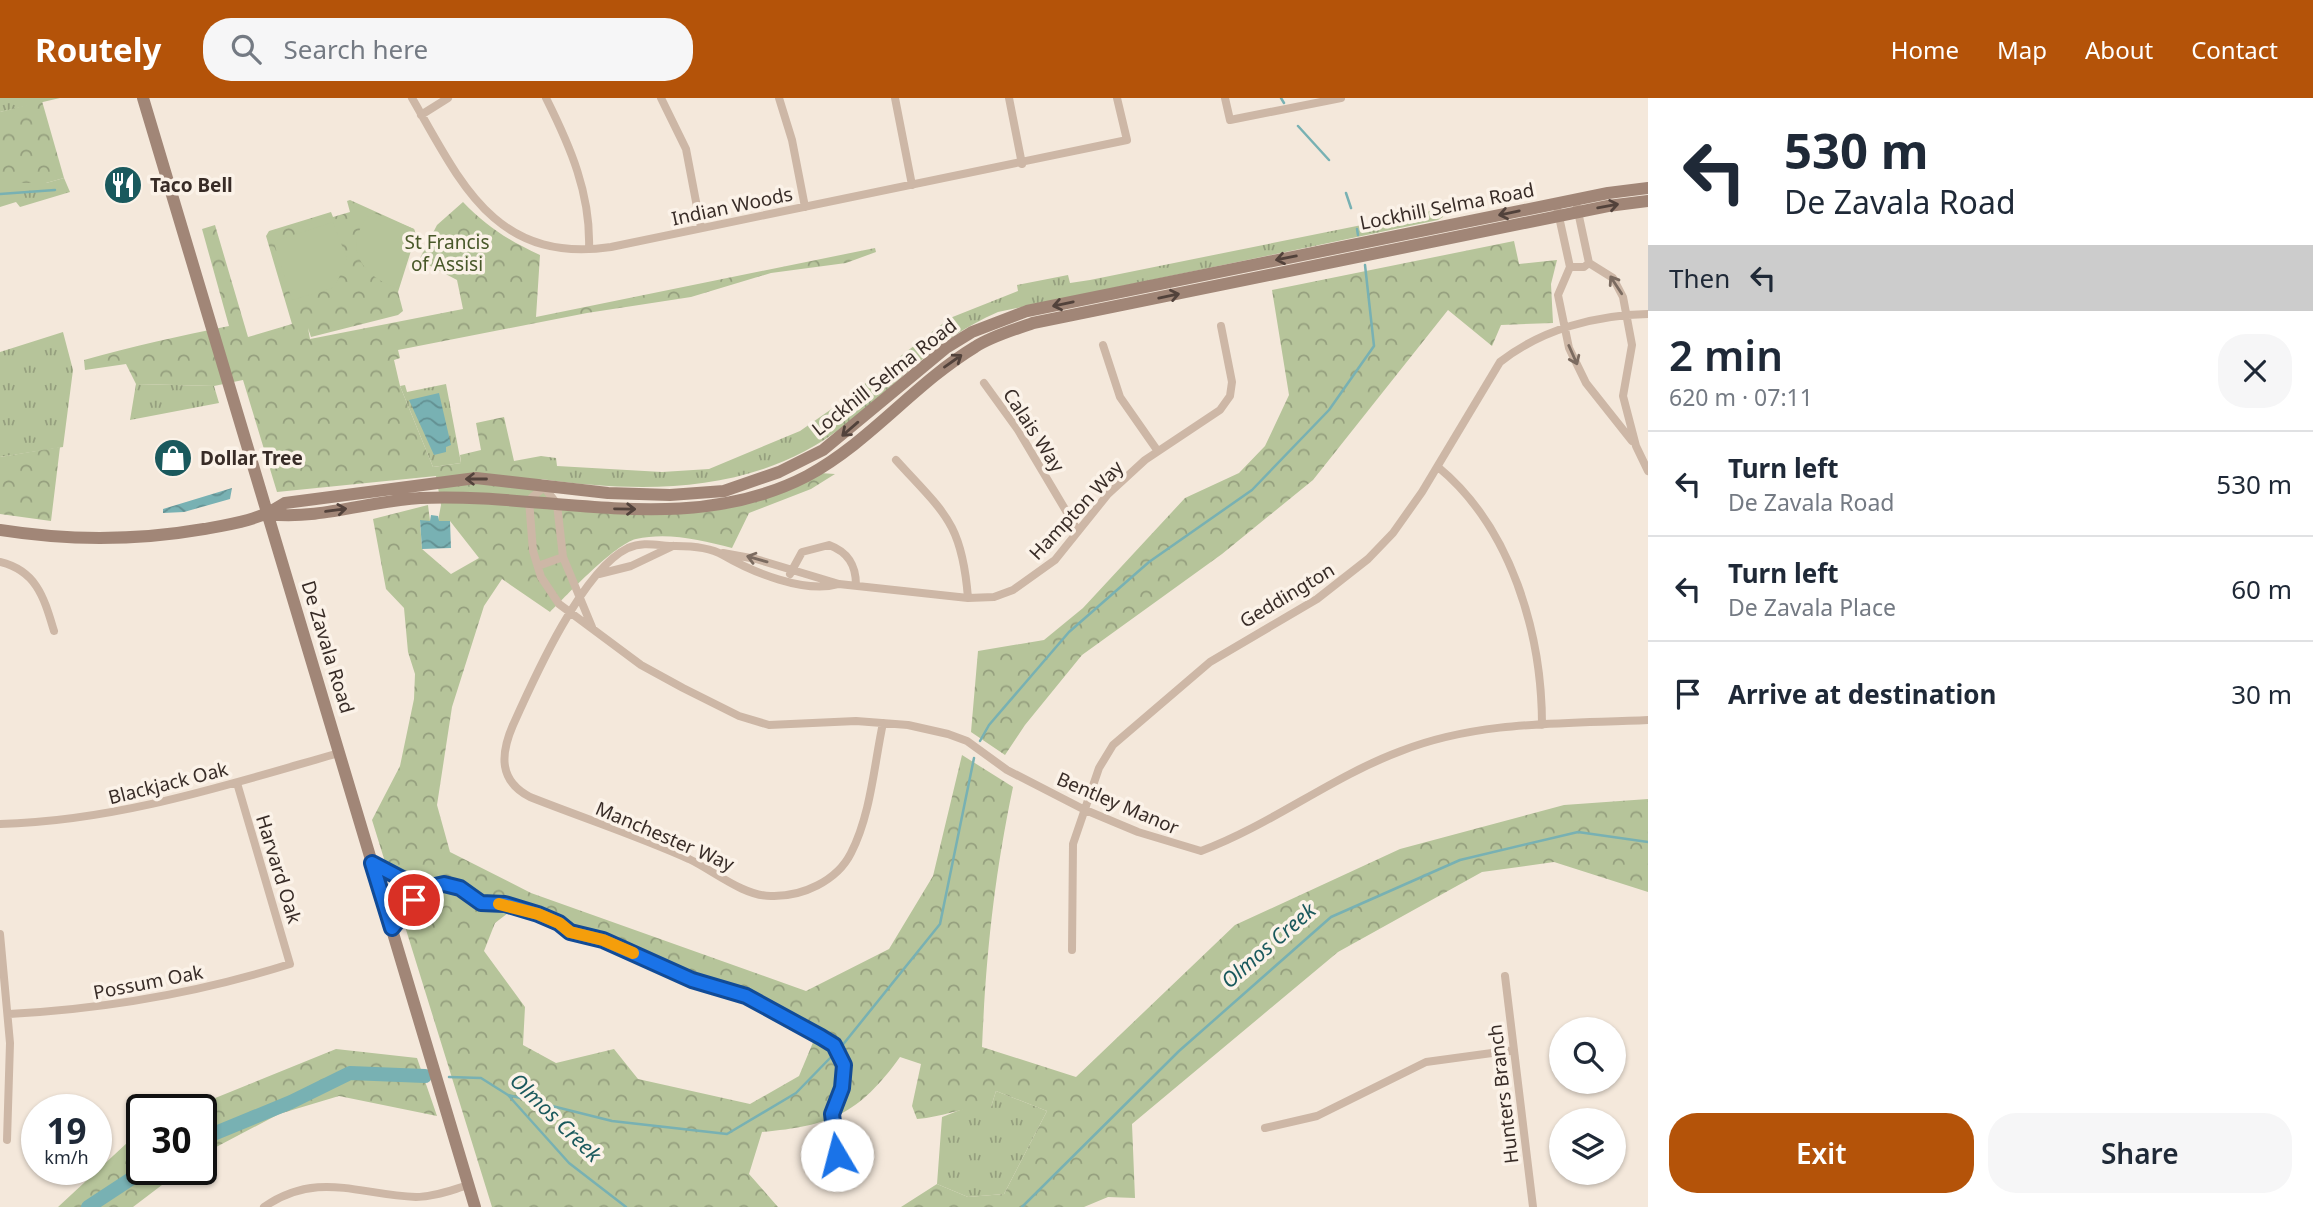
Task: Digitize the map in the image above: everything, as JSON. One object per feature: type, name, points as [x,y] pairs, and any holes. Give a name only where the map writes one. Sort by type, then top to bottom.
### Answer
[{"type":"main road","name":"De Zavala Road","points":[[144,98],[475,1207]]},
{"type":"main road","name":"Lockhill Selma Road","points":[[268,514],[290,517],[417,498],[529,500],[602,509],[684,509],[734,503],[804,477],[852,449],[925,382],[978,344],[1034,323],[1403,234],[1557,210],[1648,188]]},
{"type":"main road","name":"Lockhill Selma Road","points":[[1577,206],[1648,201]]},
{"type":"main road","name":"Lockhill Selma Road","points":[[0,530],[61,538],[132,539],[209,528],[268,514],[285,503],[464,480],[496,480],[544,488],[670,495],[724,491],[754,481],[823,450],[916,371],[972,332],[1027,311],[1406,248],[1557,210]]},
{"type":"street","name":"Indian Woods","points":[[412,98],[465,190],[497,222],[537,243],[566,250],[589,249],[701,228],[1022,164],[1126,140],[1117,98]]},
{"type":"street","points":[[421,115],[448,98]]},
{"type":"street","points":[[546,98],[578,171],[589,221],[589,249]]},
{"type":"street","points":[[661,98],[686,149],[701,228]]},
{"type":"street","points":[[779,98],[792,140],[806,207]]},
{"type":"street","points":[[895,98],[912,186]]},
{"type":"street","points":[[1009,98],[1022,164]]},
{"type":"street","points":[[1225,98],[1230,120],[1338,98]]},
{"type":"street","points":[[1577,206],[1589,263],[1613,278],[1620,287],[1627,317],[1631,364],[1623,396],[1636,446],[1648,471]]},
{"type":"street","points":[[1557,210],[1570,267],[1558,295],[1569,348],[1586,383],[1636,446]]},
{"type":"street","points":[[1403,234],[1406,248]]},
{"type":"street","points":[[1564,241],[1583,238]]},
{"type":"street","points":[[1570,267],[1584,267],[1589,263]]},
{"type":"street","name":"Geddington","points":[[1072,950],[1073,845],[1083,809],[1105,755],[1121,736],[1210,662],[1317,599],[1362,564],[1399,525],[1438,467],[1500,362],[1519,347],[1564,328],[1648,314]]},
{"type":"street","name":"Hampton Way","points":[[720,553],[752,571],[823,587],[856,584],[968,598],[994,597],[1029,581],[1055,560],[1108,494],[1157,450],[1213,416],[1226,403],[1232,382],[1221,326]]},
{"type":"street","points":[[1103,345],[1120,397],[1157,450]]},
{"type":"street","points":[[916,371],[925,382]]},
{"type":"street","name":"Calais Way","points":[[984,383],[1018,430],[1078,531]]},
{"type":"street","points":[[896,460],[956,532],[965,565],[968,598]]},
{"type":"street","points":[[1438,467],[1471,501],[1499,545],[1513,575],[1535,643],[1541,684],[1542,725]]},
{"type":"street","points":[[529,500],[544,488]]},
{"type":"street","name":"Bentley Manor","points":[[544,488],[556,504],[563,557],[592,627]]},
{"type":"street","name":"Bentley Manor","points":[[529,500],[529,530],[538,566],[549,591],[570,614],[592,627],[641,665],[754,722],[785,725],[832,721],[908,724],[958,737],[1007,770],[1083,809],[1138,832],[1201,851],[1399,751],[1462,732],[1648,720]]},
{"type":"street","name":"Hampton Way","points":[[570,614],[579,598],[613,559],[630,547],[655,544],[736,554],[839,584]]},
{"type":"street","points":[[789,580],[802,552],[816,546],[829,545],[848,556],[856,574],[856,584]]},
{"type":"street","points":[[599,574],[631,566],[673,546]]},
{"type":"street","points":[[538,566],[563,557]]},
{"type":"street","points":[[0,562],[17,567],[33,579],[43,595],[54,631]]},
{"type":"street","name":"Manchester Way","points":[[570,614],[512,727],[502,763],[510,782],[530,797],[688,859],[754,893],[770,897],[803,891],[840,868],[850,854],[862,824],[883,723]]},
{"type":"street","name":"Blackjack Oak","points":[[0,824],[37,823],[114,814],[339,753]]},
{"type":"street","name":"Harvard Oak","points":[[237,782],[290,964]]},
{"type":"street","points":[[372,863],[410,883],[426,888],[444,884],[460,888],[481,903],[505,904],[538,914],[559,923],[570,932],[603,940],[692,980],[746,996],[834,1045],[844,1065],[842,1088],[832,1114],[837,1155]]},
{"type":"street","points":[[392,928],[426,888]]},
{"type":"street","points":[[0,934],[9,1014],[10,1084],[7,1140]]},
{"type":"street","name":"Possum Oak","points":[[9,1014],[76,1011],[155,999],[290,964]]},
{"type":"street","name":"Hunters Branch","points":[[1505,976],[1533,1207]]},
{"type":"street","points":[[1265,1128],[1317,1116],[1432,1060],[1514,1050]]},
{"type":"street","points":[[264,1207],[290,1193],[324,1186],[353,1186],[417,1197],[468,1185]]},
{"type":"green space","points":[[0,98],[60,98],[0,112]]},
{"type":"green space","points":[[42,101],[64,178],[46,183],[0,183],[0,112]]},
{"type":"green space","points":[[64,178],[70,192],[20,207],[16,202],[0,207],[0,183],[46,183]]},
{"type":"green space","name":"St Francis of Assisi","points":[[347,201],[414,229],[416,235],[398,292],[403,311],[398,315],[311,337],[308,328],[310,339],[463,309],[457,280],[419,260],[437,225],[463,202],[498,232],[540,255],[536,317],[875,248],[876,252],[846,263],[771,273],[691,297],[587,313],[398,350],[400,358],[394,360],[400,386],[433,467],[461,463],[460,455],[481,450],[476,423],[504,417],[514,461],[541,456],[541,479],[567,510],[672,514],[820,473],[835,474],[811,489],[749,513],[732,548],[660,536],[627,543],[592,571],[550,612],[502,579],[484,606],[452,707],[437,805],[450,852],[531,893],[806,991],[889,949],[933,876],[962,755],[1013,787],[992,917],[982,1047],[1076,1077],[1235,925],[1400,849],[1564,805],[1648,799],[1648,892],[1554,862],[1482,872],[1338,952],[1132,1124],[1135,1198],[1108,1197],[1084,1207],[901,1207],[937,1184],[968,1197],[1004,1194],[1047,1111],[996,1091],[991,1107],[971,1108],[917,1119],[912,1106],[921,1064],[900,1057],[871,1092],[841,1114],[806,1126],[762,1132],[749,1174],[778,1207],[492,1207],[372,820],[400,766],[414,699],[415,674],[408,652],[404,608],[386,589],[373,519],[428,505],[430,521],[420,521],[422,549],[451,574],[479,558],[450,521],[438,521],[441,505],[436,476],[277,492],[243,380],[214,386],[136,384],[126,364],[85,370],[84,360],[229,326],[202,229],[215,225],[248,337],[292,324],[266,236],[269,231],[331,212],[333,217],[350,212]],"holes":[[[520,904],[564,921],[575,929],[598,932],[682,969],[742,990],[819,1028],[799,1076],[750,1104],[638,1079],[614,1049],[556,1063],[523,1045],[525,1007],[484,951],[495,923]]]},
{"type":"green space","points":[[1441,209],[1443,217],[1438,220],[998,312],[975,323],[935,349],[845,425],[811,448],[775,465],[700,484],[661,487],[621,487],[541,479],[541,456],[556,458],[557,466],[662,472],[709,469],[800,431],[833,408],[837,411],[856,395],[852,390],[862,386],[950,318],[1018,291],[1017,285],[1068,275],[1070,283],[1090,280]]},
{"type":"green space","points":[[372,212],[414,229],[416,235],[397,288],[373,276],[359,258],[358,236]]},
{"type":"green space","points":[[333,222],[347,259],[335,287],[292,300],[275,246],[278,240]]},
{"type":"green space","points":[[440,233],[465,246],[459,258],[434,245]]},
{"type":"green space","points":[[1514,241],[1519,264],[1557,260],[1551,284],[1553,323],[1501,325],[1492,346],[1448,310],[1313,480],[1222,554],[1082,655],[1025,725],[1005,755],[971,732],[978,651],[1044,640],[1083,608],[1185,498],[1239,473],[1265,446],[1289,395],[1272,290]]},
{"type":"green space","points":[[433,248],[458,261],[452,273],[427,260]]},
{"type":"green space","points":[[63,332],[73,370],[63,447],[0,457],[0,352]]},
{"type":"green space","points":[[136,384],[214,386],[219,403],[130,420]]},
{"type":"green space","points":[[446,384],[461,463],[433,467],[400,386],[405,385],[407,392]]},
{"type":"green space","points":[[60,447],[51,521],[0,514],[0,457]]},
{"type":"green space","points":[[336,1049],[417,1058],[437,1116],[339,1096],[279,1114],[217,1147],[217,1097]]},
{"type":"green space","points":[[996,1091],[1047,1111],[1004,1194],[968,1197],[937,1184],[942,1117],[968,1107],[991,1107]]},
{"type":"green space","points":[[126,1144],[126,1185],[162,1185],[133,1207],[58,1207],[82,1185],[112,1185],[112,1157]]},
{"type":"water","points":[[439,393],[451,445],[446,447],[446,452],[434,455],[409,400]]},
{"type":"water","points":[[232,488],[230,499],[184,512],[163,513],[163,509]]},
{"type":"water","points":[[431,515],[438,516],[439,521],[450,521],[451,548],[422,549],[420,520],[430,521]]},
{"type":"waterway","points":[[1281,98],[1284,103]]},
{"type":"waterway","points":[[1298,126],[1329,160]]},
{"type":"waterway","points":[[0,194],[55,190]]},
{"type":"waterway","points":[[1346,193],[1351,208]]},
{"type":"waterway","points":[[1357,229],[1358,235]]},
{"type":"waterway","points":[[980,741],[989,725],[1069,632],[1149,562],[1252,490],[1329,410],[1374,346],[1365,265]]},
{"type":"waterway","points":[[841,1047],[940,924],[974,758]]},
{"type":"waterway","name":"Olmos Creek","points":[[1022,1207],[1179,1051],[1331,917],[1460,860],[1578,832],[1648,842]]},
{"type":"waterway","points":[[508,1095],[612,1121],[727,1134],[796,1093],[833,1055]]},
{"type":"waterway","name":"Olmos Creek","points":[[217,1132],[291,1102],[350,1073],[425,1076]]},
{"type":"waterway","name":"Olmos Creek","points":[[449,1077],[481,1078],[508,1095],[569,1163],[626,1207]]},
{"type":"waterway","name":"Olmos Creek","points":[[88,1207],[126,1182]]},
{"type":"slow traffic","points":[[499,904],[538,914],[559,923],[570,932],[603,940],[633,953]]},
{"type":"place","name":"Taco Bell","points":[[123,185]]},
{"type":"place","name":"Dollar Tree","points":[[173,458]]},
{"type":"route","points":[[414,900],[392,928],[372,863],[410,883],[426,888],[444,884],[460,888],[481,903],[505,904],[538,914],[559,923],[570,932],[603,940],[692,980],[718,985],[746,996],[821,1037],[834,1045],[844,1065],[842,1088],[832,1114],[837,1155]]}]
